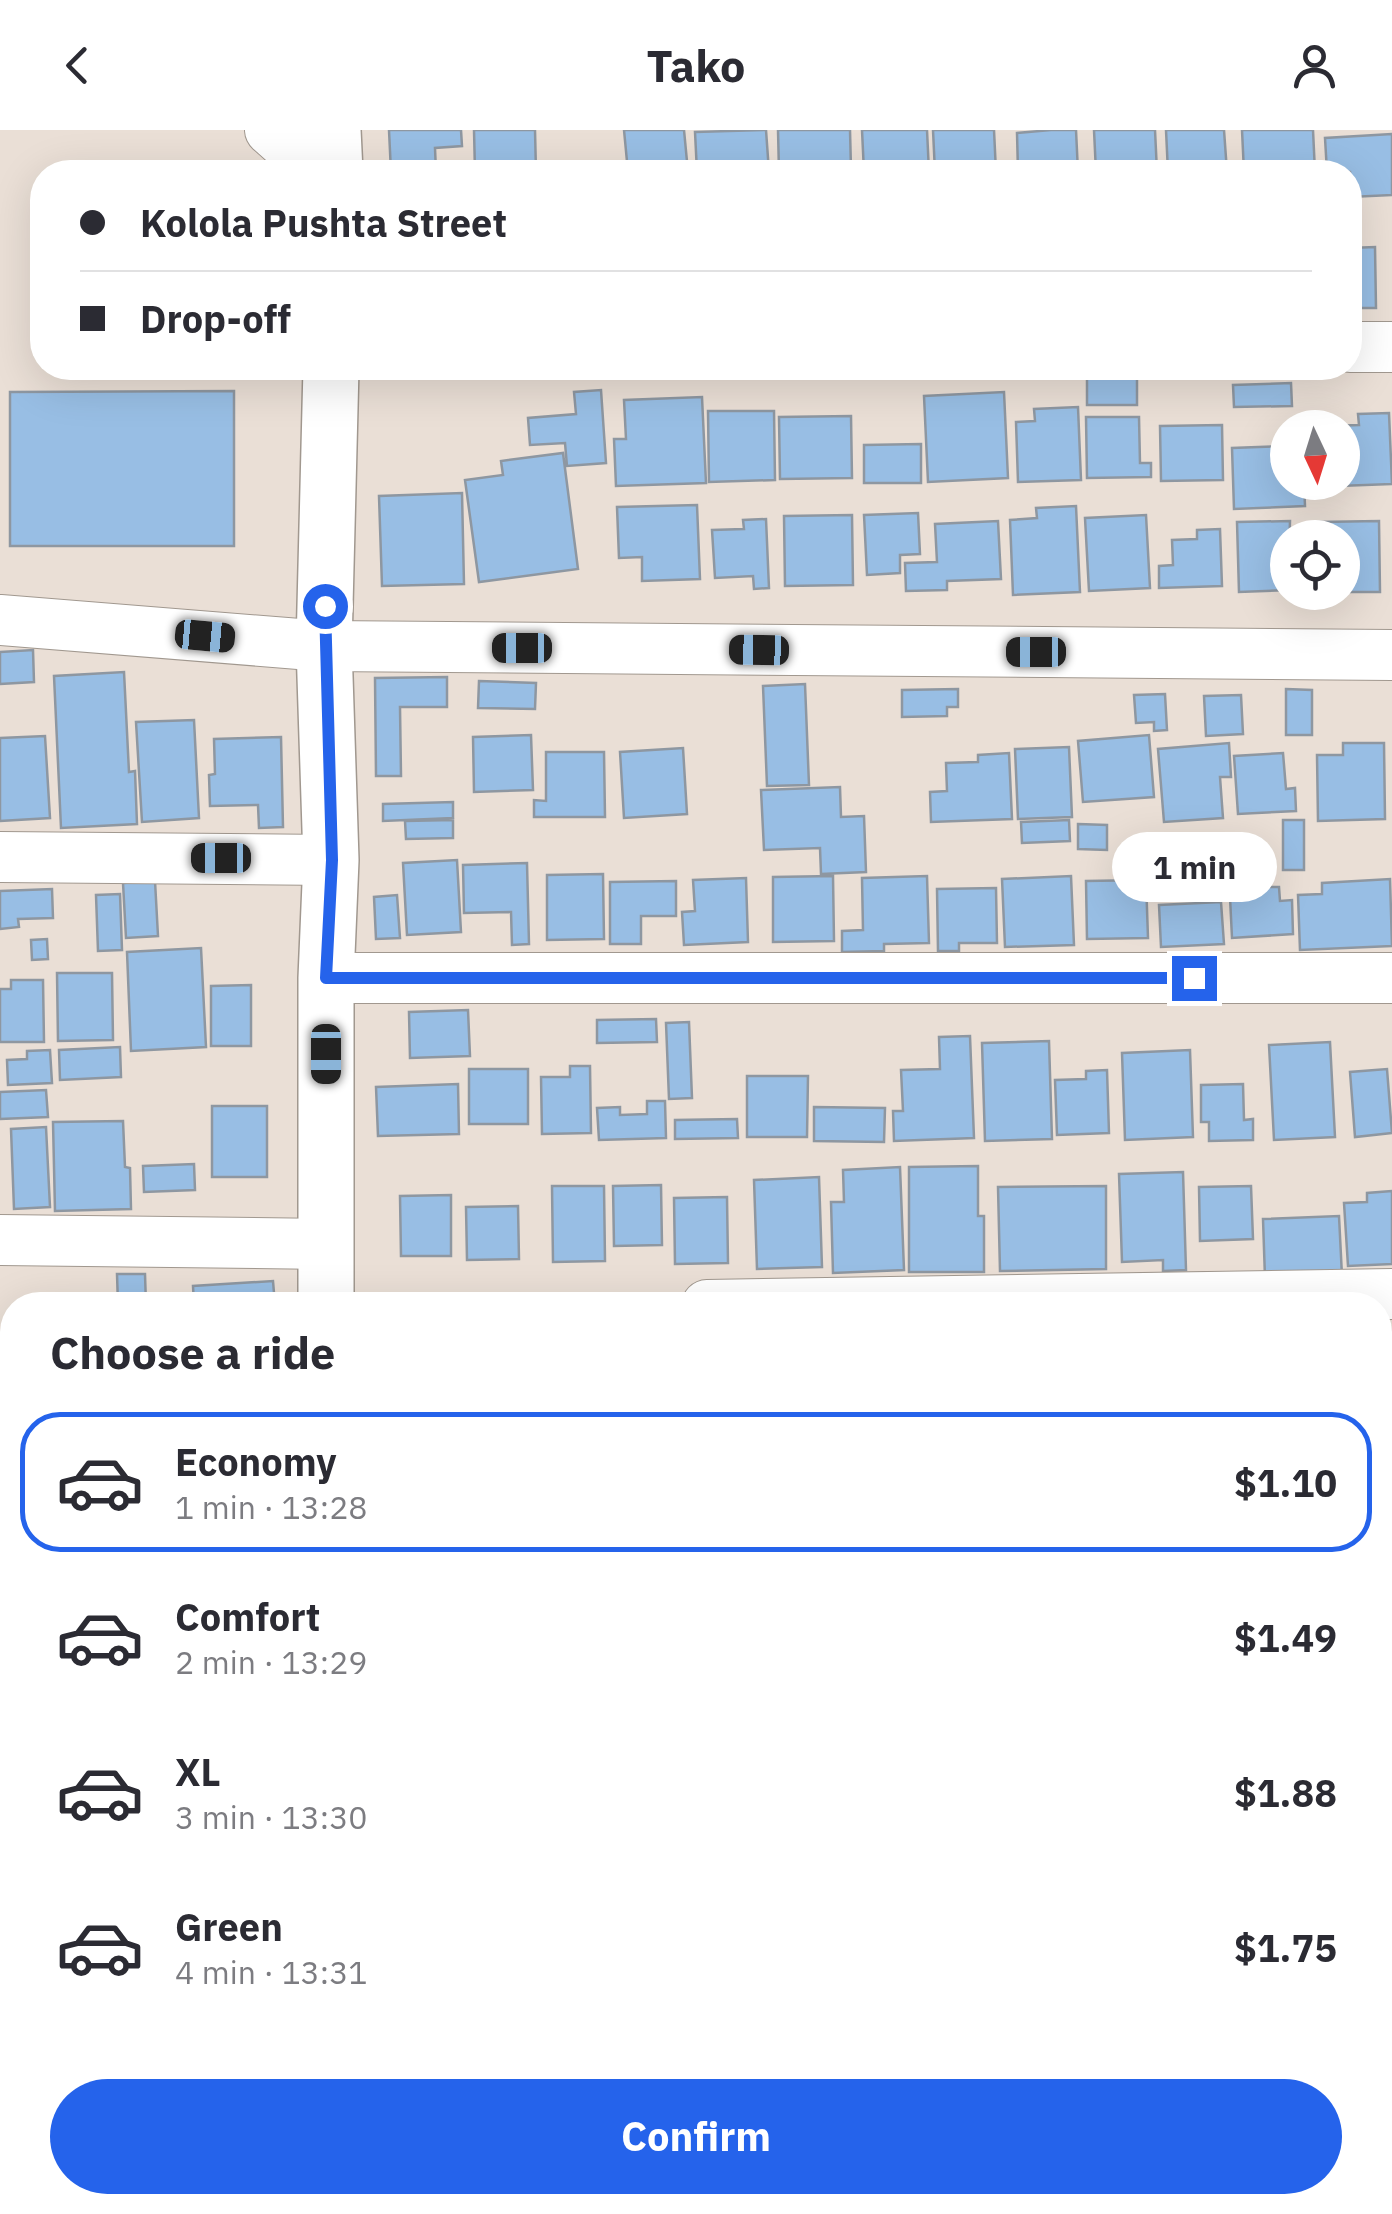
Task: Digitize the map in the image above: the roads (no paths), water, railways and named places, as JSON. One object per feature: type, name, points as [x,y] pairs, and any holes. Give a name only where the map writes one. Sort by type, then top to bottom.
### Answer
[{"type":"main road","points":[[334,130],[334,160]]},
{"type":"main road","points":[[326,1292],[326,978],[332,860],[324,646],[331,380]]},
{"type":"street","points":[[270,130],[303,160]]},
{"type":"street","points":[[1362,347],[1392,347]]},
{"type":"street","points":[[0,620],[324,646],[1392,655]]},
{"type":"street","points":[[0,856],[332,860]]},
{"type":"street","points":[[326,978],[1392,978]]},
{"type":"street","points":[[0,1240],[328,1244]]}]
